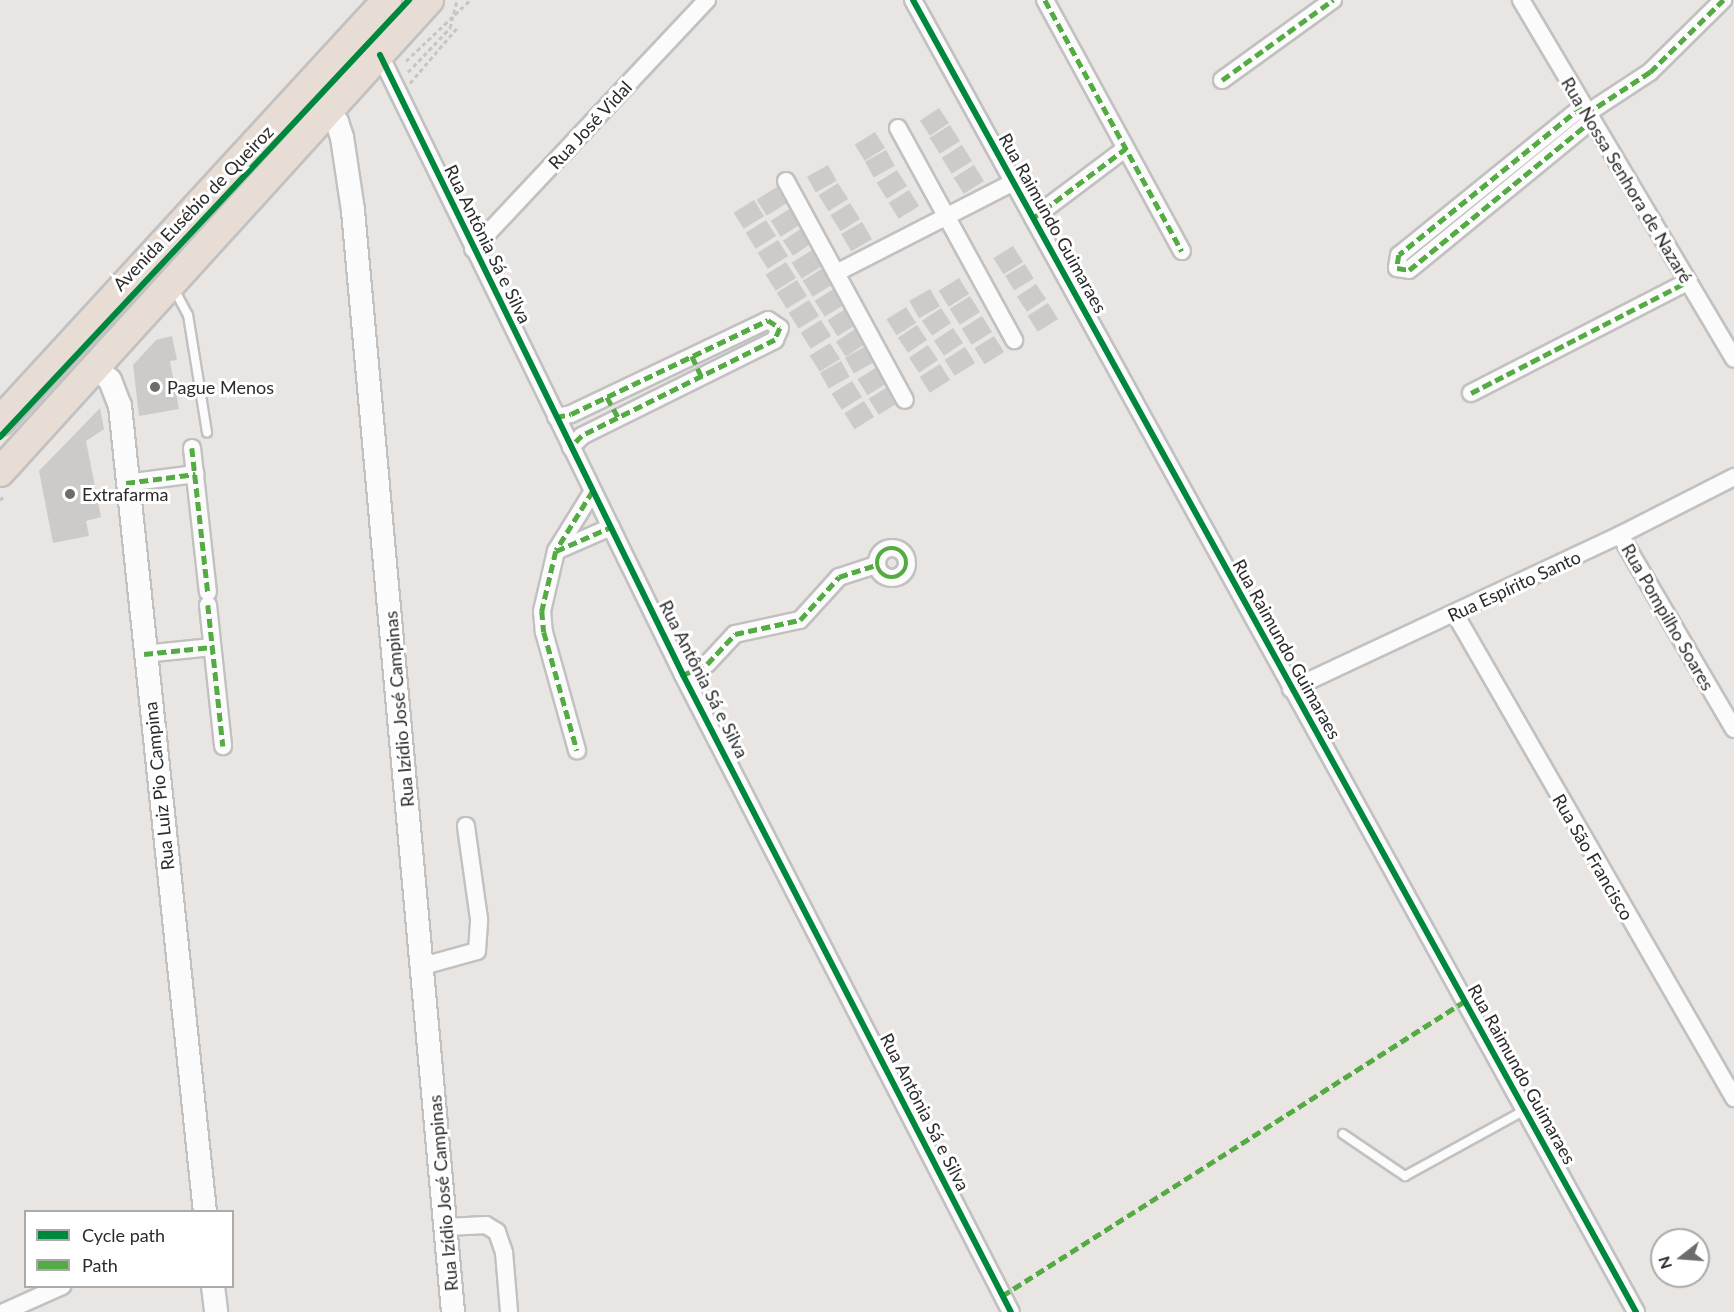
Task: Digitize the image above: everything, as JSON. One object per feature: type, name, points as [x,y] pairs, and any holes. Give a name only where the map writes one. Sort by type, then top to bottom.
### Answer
[{"type":"highway","name":"Avenida Eusébio de Queiroz","points":[[0,472],[172,286],[429,0]]},
{"type":"highway","name":"Avenida Eusébio de Queiroz","points":[[0,421],[373,6]]},
{"type":"street","name":"Rua José Vidal","points":[[472,249],[707,0]]},
{"type":"street","name":"Rua Raimundo Guimaraes","points":[[913,0],[1634,1311]]},
{"type":"street","points":[[1045,0],[1182,251]]},
{"type":"street","points":[[1222,80],[1333,0]]},
{"type":"street","name":"Rua Nossa Senhora de Nazaré","points":[[1521,0],[1586,114],[1734,359]]},
{"type":"street","points":[[1548,146],[1418,239],[1399,255],[1397,268],[1409,270],[1430,254],[1586,114],[1650,72],[1723,0]]},
{"type":"street","name":"Rua Antônia Sá e Silva","points":[[380,55],[472,249],[683,675],[1011,1312]]},
{"type":"street","name":"Rua Izídio José Campinas","points":[[327,112],[337,122],[342,136],[352,201],[453,1312]]},
{"type":"street","points":[[898,128],[1014,340]]},
{"type":"street","points":[[1033,218],[1125,150]]},
{"type":"street","points":[[786,181],[905,400]]},
{"type":"street","points":[[836,273],[1014,182]]},
{"type":"street","points":[[1418,239],[1430,254]]},
{"type":"street","points":[[1471,393],[1687,282]]},
{"type":"street","points":[[555,417],[607,397],[768,320],[780,328],[775,340],[619,419],[570,447]]},
{"type":"street","points":[[692,356],[702,377]]},
{"type":"street","name":"Rua Luiz Pio Campina","points":[[96,368],[110,380],[120,406],[144,654],[205,1210]]},
{"type":"street","points":[[607,397],[619,419]]},
{"type":"street","points":[[192,448],[223,746]]},
{"type":"street","points":[[126,483],[195,474]]},
{"type":"street","name":"Rua Espírito Santo","points":[[1291,688],[1455,614],[1620,535],[1734,477]]},
{"type":"street","points":[[577,750],[544,632],[542,611],[556,551],[593,490]]},
{"type":"street","points":[[556,551],[611,527]]},
{"type":"street","name":"Rua Pompilho Soares","points":[[1620,535],[1734,729]]},
{"type":"street","points":[[683,675],[707,664],[735,634],[800,620],[839,577],[877,564]]},
{"type":"street","name":"Rua São Francisco","points":[[1455,614],[1734,1098]]},
{"type":"street","points":[[144,654],[212,646]]},
{"type":"street","points":[[423,966],[477,951],[479,919],[466,826]]},
{"type":"street","points":[[447,1227],[486,1225],[497,1232],[504,1252],[510,1312]]},
{"type":"street","points":[[5,1306],[59,1288]]},
{"type":"street","points":[[213,1288],[216,1312]]},
{"type":"lane","points":[[172,286],[188,315],[207,432]]},
{"type":"lane","points":[[1343,1134],[1405,1176],[1525,1110]]},
{"type":"path","points":[[456,0],[448,25],[403,77],[409,85],[457,28]]},
{"type":"building","points":[[939,108],[949,123],[930,136],[920,121]]},
{"type":"building","points":[[950,125],[960,141],[940,154],[930,138]]},
{"type":"building","points":[[875,132],[885,148],[865,161],[855,145]]},
{"type":"building","points":[[962,145],[972,161],[952,174],[942,158]]},
{"type":"building","points":[[886,150],[895,166],[874,177],[865,162]]},
{"type":"building","points":[[828,165],[837,181],[816,192],[807,177]]},
{"type":"building","points":[[974,165],[984,181],[964,194],[954,178]]},
{"type":"building","points":[[897,170],[907,186],[887,199],[877,183]]},
{"type":"building","points":[[838,183],[848,199],[829,211],[818,195]]},
{"type":"building","points":[[777,187],[787,203],[767,216],[757,200]]},
{"type":"building","points":[[909,190],[919,206],[899,219],[889,203]]},
{"type":"building","points":[[754,200],[764,216],[744,229],[734,213]]},
{"type":"building","points":[[850,203],[860,219],[841,231],[830,215]]},
{"type":"building","points":[[791,208],[801,224],[781,237],[771,221]]},
{"type":"building","points":[[766,220],[776,236],[756,249],[746,233]]},
{"type":"building","points":[[862,222],[872,239],[851,251],[841,234]]},
{"type":"building","points":[[802,228],[812,243],[793,256],[783,241]]},
{"type":"building","points":[[778,240],[788,256],[768,269],[758,253]]},
{"type":"building","points":[[1013,246],[1023,262],[1004,274],[993,258]]},
{"type":"building","points":[[812,250],[822,266],[802,279],[792,263]]},
{"type":"building","points":[[786,262],[796,278],[776,291],[766,275]]},
{"type":"building","points":[[1025,264],[1034,279],[1014,290],[1005,276]]},
{"type":"building","points":[[823,268],[833,284],[813,297],[803,281]]},
{"type":"building","points":[[959,278],[969,294],[949,307],[939,291]]},
{"type":"building","points":[[797,280],[807,296],[787,309],[777,293]]},
{"type":"building","points":[[1036,284],[1046,299],[1027,312],[1017,297]]},
{"type":"building","points":[[835,288],[845,304],[825,317],[815,301]]},
{"type":"building","points":[[930,289],[940,306],[919,318],[909,301]]},
{"type":"building","points":[[970,296],[980,312],[960,325],[950,309]]},
{"type":"building","points":[[809,300],[819,316],[799,329],[789,313]]},
{"type":"building","points":[[1048,303],[1058,319],[1038,332],[1028,316]]},
{"type":"building","points":[[906,307],[916,323],[897,335],[886,319]]},
{"type":"building","points":[[847,308],[857,324],[838,336],[827,320]]},
{"type":"building","points":[[941,308],[951,323],[932,336],[922,321]]},
{"type":"building","points":[[982,316],[992,332],[972,345],[962,329]]},
{"type":"building","points":[[821,320],[831,336],[811,349],[801,333]]},
{"type":"building","points":[[917,325],[927,340],[908,353],[898,338]]},
{"type":"building","points":[[953,328],[963,343],[944,356],[934,341]]},
{"type":"building","points":[[855,329],[865,344],[846,357],[836,342]]},
{"type":"building","name":"Pague Menos","points":[[172,336],[177,360],[170,361],[179,409],[139,416],[133,365],[156,340]]},
{"type":"building","points":[[994,336],[1004,352],[985,364],[974,348]]},
{"type":"building","points":[[830,343],[840,359],[820,372],[810,356]]},
{"type":"building","points":[[928,345],[938,360],[919,373],[909,358]]},
{"type":"building","points":[[866,346],[875,362],[854,373],[845,358]]},
{"type":"building","points":[[965,347],[975,363],[955,376],[945,360]]},
{"type":"building","points":[[841,361],[850,377],[829,388],[820,373]]},
{"type":"building","points":[[940,364],[950,380],[930,393],[920,377]]},
{"type":"building","points":[[877,367],[887,383],[868,395],[857,379]]},
{"type":"building","points":[[852,381],[862,397],[842,410],[832,394]]},
{"type":"building","points":[[889,386],[899,402],[879,415],[869,399]]},
{"type":"building","points":[[864,401],[874,417],[855,429],[844,413]]},
{"type":"building","name":"Extrafarma","points":[[100,408],[104,429],[86,441],[101,517],[86,521],[89,536],[53,543],[39,471]]},
{"type":"marked path","points":[[1045,0],[1182,251]]},
{"type":"marked path","points":[[1222,80],[1333,0]]},
{"type":"marked path","points":[[1586,114],[1650,72],[1723,0]]},
{"type":"marked path","points":[[1582,107],[1399,255],[1397,268],[1409,270],[1591,121]]},
{"type":"marked path","points":[[1033,218],[1125,149]]},
{"type":"marked path","points":[[1471,393],[1687,282]]},
{"type":"marked path","points":[[556,417],[571,414],[768,320],[780,328],[775,340],[582,436],[571,447]]},
{"type":"marked path","points":[[692,356],[702,377]]},
{"type":"marked path","points":[[607,397],[619,419]]},
{"type":"marked path","points":[[192,448],[208,592]]},
{"type":"marked path","points":[[126,483],[195,474]]},
{"type":"marked path","points":[[593,491],[556,551],[611,527]]},
{"type":"marked path","points":[[892,548],[903,552],[907,563],[903,574],[892,578],[881,574],[877,563],[881,552],[892,548]]},
{"type":"marked path","points":[[556,551],[542,611],[544,632],[577,750]]},
{"type":"marked path","points":[[683,675],[707,664],[735,634],[800,620],[839,577],[877,565]]},
{"type":"marked path","points":[[208,605],[223,746]]},
{"type":"marked path","points":[[144,654],[212,647]]},
{"type":"marked path","points":[[1002,1296],[1465,1001]]},
{"type":"cycle path","points":[[0,437],[409,0]]},
{"type":"cycle path","points":[[913,0],[1636,1312]]},
{"type":"cycle path","points":[[380,55],[683,675],[1011,1312]]},
{"type":"place","name":"Pague Menos","points":[[155,387]]},
{"type":"place","name":"Extrafarma","points":[[70,494]]}]
